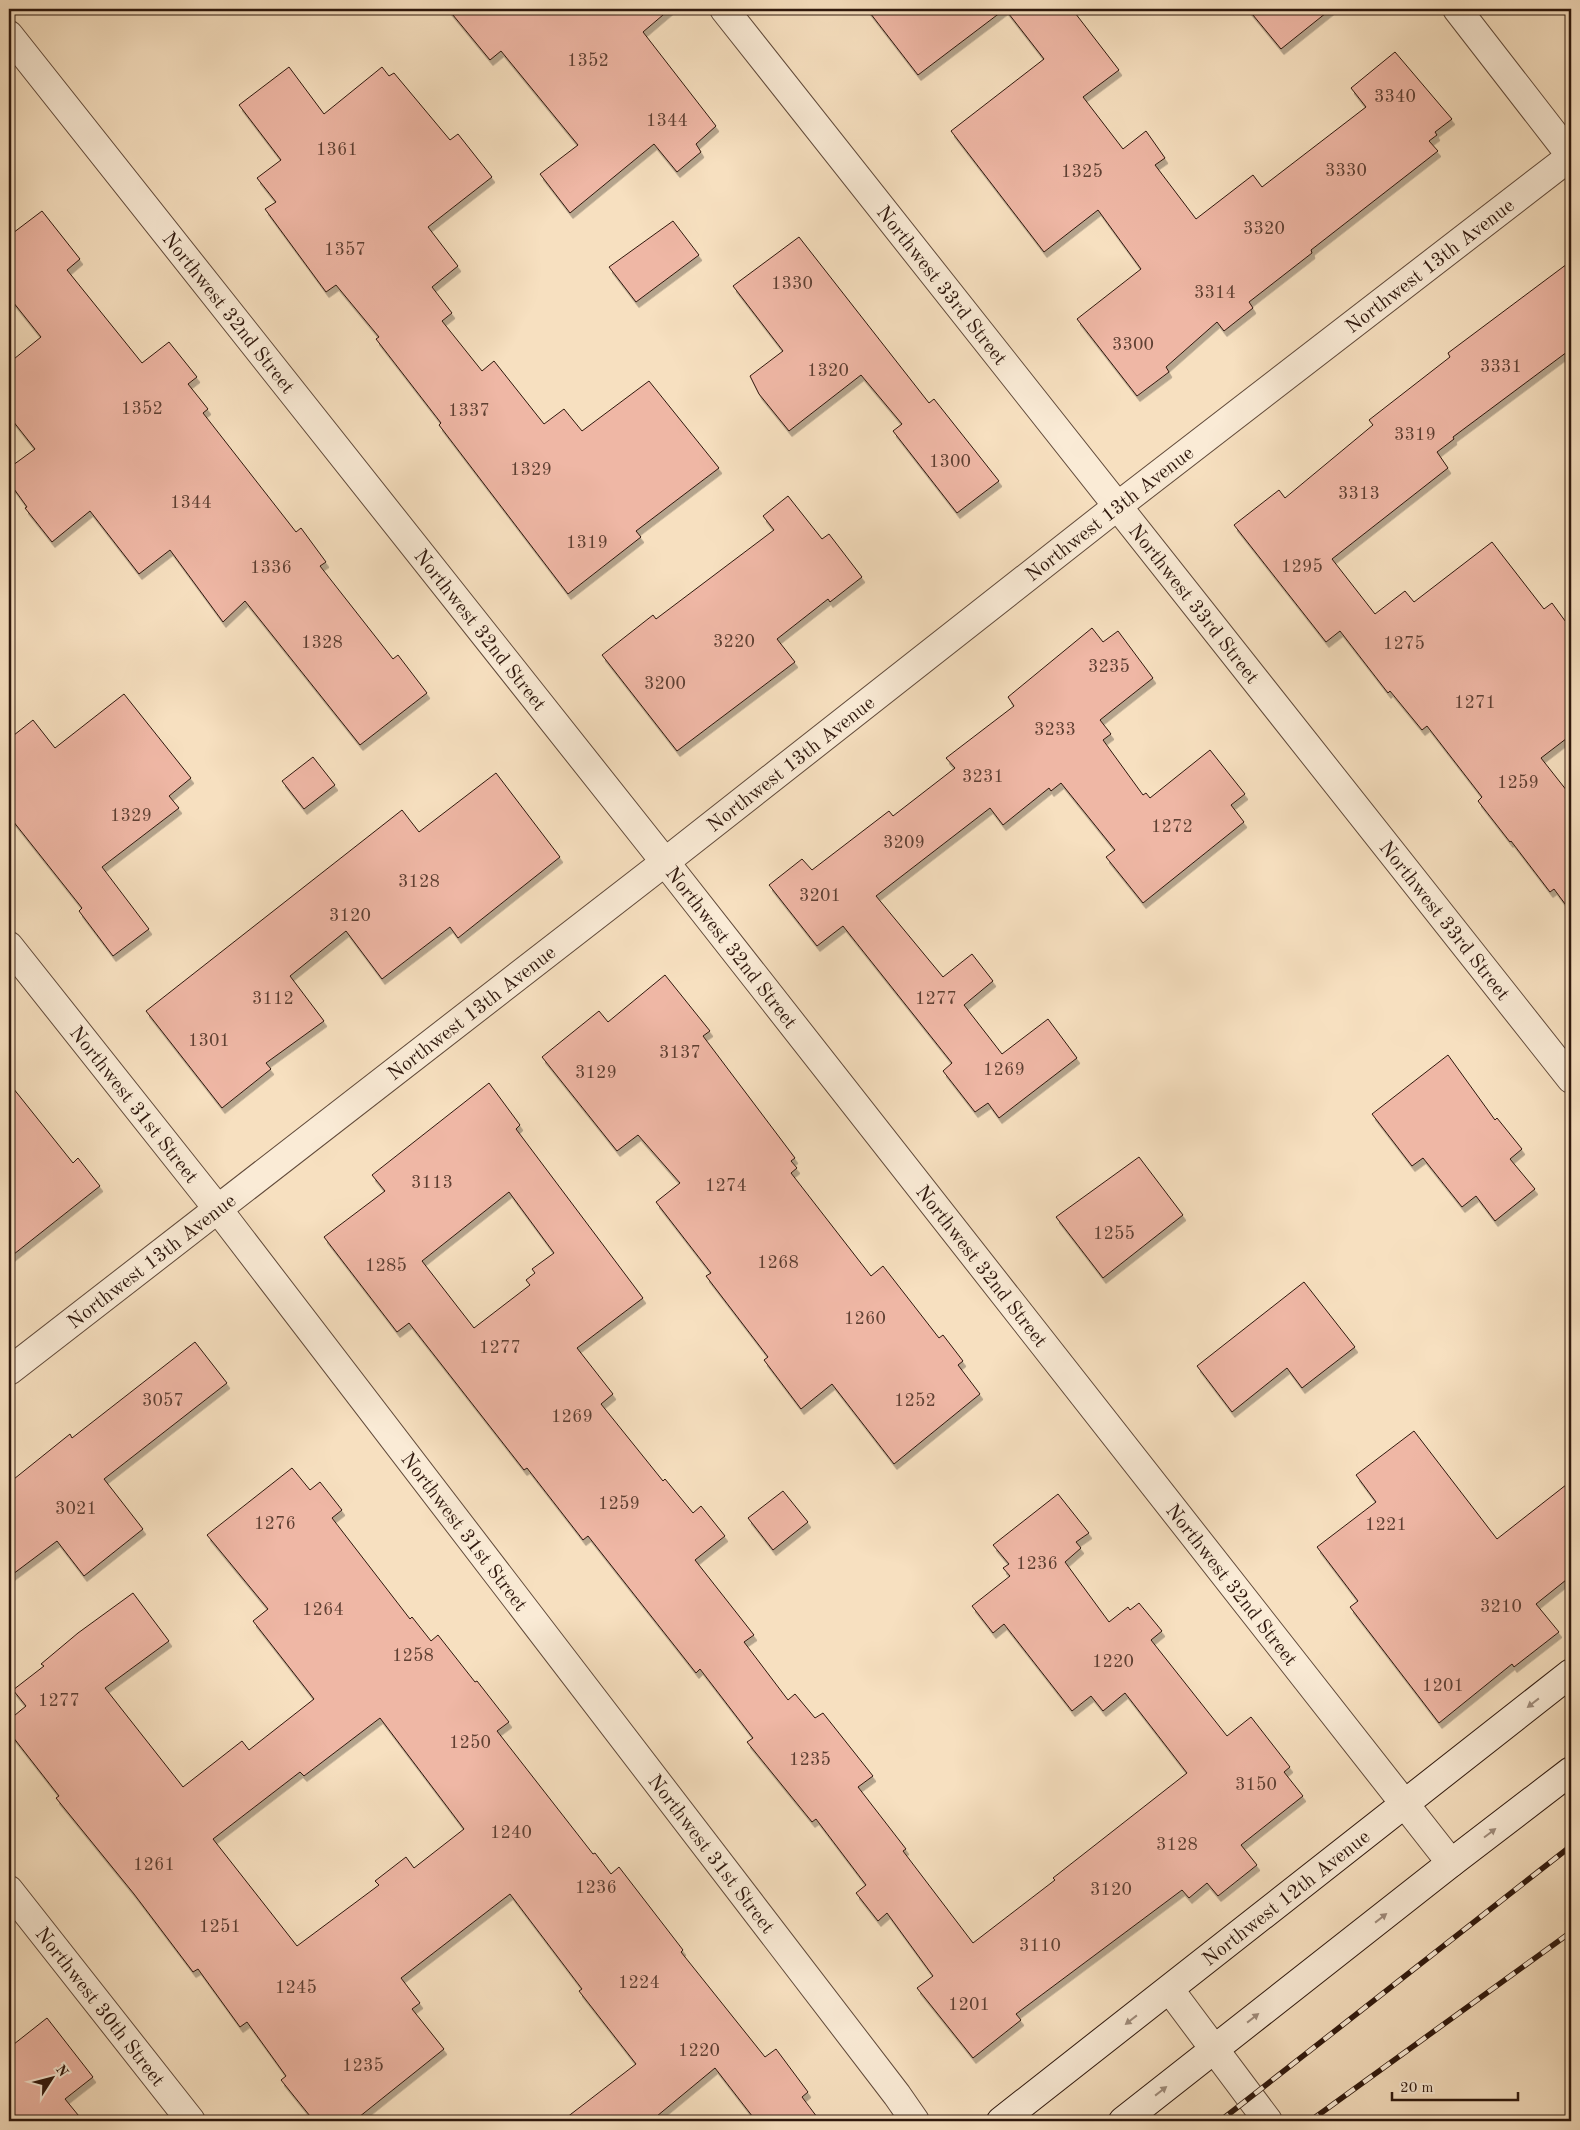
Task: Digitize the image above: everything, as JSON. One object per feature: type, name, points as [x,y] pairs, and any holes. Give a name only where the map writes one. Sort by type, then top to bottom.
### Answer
[{"type":"street","name":"Northwest 33rd Street","points":[[724,9],[1119,505],[1571,1079]]},
{"type":"street","points":[[1457,9],[1571,156]]},
{"type":"street","name":"Northwest 32nd Street","points":[[9,35],[665,862],[1451,1863]]},
{"type":"street","name":"Northwest 13th Avenue","points":[[9,1371],[665,862],[1119,505],[1571,156]]},
{"type":"street","name":"Northwest 31st Street","points":[[9,946],[218,1208],[897,2094],[915,2121]]},
{"type":"street","name":"Northwest 12th Avenue","points":[[1001,2121],[1571,1673]]},
{"type":"street","points":[[1123,2121],[1571,1771]]},
{"type":"street","name":"Northwest 30th Street","points":[[9,1890],[190,2121]]},
{"type":"street","points":[[1170,1990],[1268,2121]]},
{"type":"building","points":[[448,9],[670,9],[643,32],[716,126],[696,144],[701,152],[677,172],[654,144],[570,213],[540,174],[578,145],[501,51],[490,60]]},
{"type":"building","points":[[867,9],[1005,9],[918,75]]},
{"type":"building","points":[[1005,9],[1072,9],[1119,70],[1083,97],[1123,149],[1146,131],[1165,158],[1155,165],[1196,219],[1253,175],[1262,187],[1366,107],[1351,88],[1395,52],[1452,119],[1435,132],[1437,135],[1429,141],[1438,151],[1311,250],[1312,253],[1249,302],[1253,308],[1224,331],[1217,322],[1166,367],[1169,372],[1137,396],[1077,319],[1141,269],[1098,210],[1044,252],[951,131],[1044,59]]},
{"type":"building","points":[[1248,9],[1331,9],[1281,49]]},
{"type":"building","points":[[289,67],[324,114],[382,67],[389,76],[394,73],[450,140],[458,134],[492,177],[428,227],[458,266],[432,287],[452,313],[442,321],[482,371],[494,361],[544,424],[564,409],[582,431],[649,381],[719,468],[636,531],[641,537],[568,594],[439,425],[441,423],[376,339],[379,337],[336,285],[326,292],[265,209],[276,202],[257,178],[281,160],[239,105]]},
{"type":"building","points":[[42,211],[80,259],[67,270],[142,363],[169,342],[197,377],[188,384],[208,409],[203,413],[296,532],[301,528],[326,562],[320,566],[393,659],[398,655],[427,693],[360,745],[245,601],[223,622],[170,550],[139,574],[90,511],[52,542],[25,508],[27,507],[9,482],[9,468],[35,449],[9,416],[9,363],[41,337],[9,297],[9,236]]},
{"type":"building","points":[[673,221],[699,255],[636,302],[609,267]]},
{"type":"building","points":[[799,237],[929,403],[934,399],[999,481],[957,513],[893,431],[902,424],[861,375],[789,431],[759,394],[750,376],[783,351],[733,286]]},
{"type":"building","points":[[1571,261],[1571,349],[1453,437],[1454,439],[1437,452],[1448,468],[1332,559],[1375,614],[1405,591],[1414,602],[1492,542],[1544,609],[1552,603],[1571,629],[1571,735],[1541,758],[1571,796],[1571,912],[1554,889],[1550,892],[1478,801],[1482,797],[1427,726],[1422,730],[1390,691],[1388,693],[1340,631],[1326,642],[1234,525],[1279,490],[1285,498],[1373,425],[1369,420],[1450,357],[1448,353]]},
{"type":"building","points":[[788,496],[822,539],[829,534],[862,577],[830,602],[828,599],[777,639],[795,662],[677,751],[602,655],[653,615],[656,619],[774,530],[763,516]]},
{"type":"building","points":[[1092,628],[1103,642],[1118,631],[1153,678],[1100,720],[1111,734],[1103,740],[1143,795],[1146,793],[1150,798],[1210,750],[1245,794],[1231,805],[1244,822],[1143,903],[1106,857],[1115,850],[1061,783],[1051,791],[1049,788],[1003,825],[990,808],[876,896],[943,977],[972,954],[993,981],[964,1005],[1002,1054],[1048,1019],[1077,1058],[999,1118],[988,1103],[975,1112],[943,1071],[952,1063],[843,926],[817,946],[769,885],[802,859],[812,870],[889,811],[893,816],[955,768],[946,758],[1014,706],[1008,697]]},
{"type":"building","points":[[124,694],[191,778],[169,796],[179,808],[102,867],[149,929],[113,956],[79,911],[82,908],[9,816],[9,739],[33,720],[55,748]]},
{"type":"building","points":[[313,757],[335,785],[304,809],[282,781]]},
{"type":"building","points":[[496,773],[560,857],[458,938],[450,927],[382,979],[346,931],[290,976],[324,1021],[266,1063],[271,1069],[222,1108],[146,1011],[402,810],[419,832]]},
{"type":"building","points":[[665,975],[710,1031],[703,1036],[795,1158],[791,1161],[797,1168],[791,1173],[871,1276],[883,1266],[939,1338],[943,1335],[963,1361],[958,1365],[980,1394],[894,1464],[832,1384],[801,1409],[764,1360],[768,1357],[706,1276],[711,1273],[656,1202],[680,1183],[638,1135],[617,1151],[542,1057],[599,1011],[608,1022]]},
{"type":"building","points":[[1448,1055],[1495,1120],[1497,1118],[1522,1149],[1510,1159],[1535,1189],[1495,1221],[1476,1196],[1462,1207],[1423,1158],[1412,1166],[1372,1114]]},
{"type":"building","points":[[9,1083],[73,1163],[78,1158],[100,1186],[9,1258]]},
{"type":"building","points":[[489,1083],[520,1125],[516,1129],[643,1298],[577,1348],[613,1394],[601,1404],[663,1481],[665,1479],[693,1513],[701,1506],[725,1536],[695,1560],[754,1635],[744,1642],[788,1700],[795,1694],[815,1718],[823,1713],[873,1776],[858,1787],[906,1849],[903,1851],[973,1943],[1055,1880],[1053,1878],[1187,1773],[1125,1693],[1103,1711],[1091,1696],[1072,1711],[1004,1624],[993,1633],[972,1606],[1010,1576],[1003,1568],[1009,1564],[993,1545],[1058,1494],[1089,1533],[1076,1542],[1081,1548],[1065,1562],[1109,1622],[1128,1607],[1130,1610],[1139,1603],[1162,1631],[1151,1640],[1227,1736],[1251,1717],[1290,1767],[1284,1772],[1303,1796],[1241,1845],[1257,1865],[1218,1896],[1207,1883],[1189,1898],[1182,1890],[1016,2014],[1021,2020],[973,2058],[917,1988],[933,1976],[887,1913],[878,1921],[856,1893],[866,1885],[816,1819],[812,1822],[747,1742],[753,1738],[700,1669],[696,1673],[588,1536],[583,1540],[527,1468],[524,1470],[409,1323],[397,1332],[324,1237],[385,1191],[372,1175]],"holes":[[[509,1192],[554,1253],[532,1269],[535,1273],[526,1280],[530,1285],[474,1328],[422,1261]]]},
{"type":"building","points":[[1139,1157],[1183,1215],[1103,1278],[1056,1217]]},
{"type":"building","points":[[1304,1282],[1355,1347],[1302,1388],[1287,1368],[1232,1412],[1197,1366]]},
{"type":"building","points":[[195,1342],[227,1383],[104,1479],[143,1529],[84,1576],[57,1541],[9,1577],[9,1483],[70,1434],[72,1438]]},
{"type":"building","points":[[1414,1431],[1497,1539],[1571,1481],[1571,1576],[1536,1604],[1559,1632],[1514,1667],[1512,1664],[1439,1723],[1350,1607],[1358,1601],[1317,1547],[1376,1502],[1356,1475]]},
{"type":"building","points":[[292,1468],[310,1490],[320,1482],[342,1510],[332,1518],[410,1619],[412,1617],[431,1641],[438,1635],[509,1722],[497,1731],[593,1854],[595,1853],[611,1874],[619,1867],[683,1950],[681,1952],[765,2057],[776,2049],[808,2092],[802,2097],[820,2121],[756,2121],[715,2068],[651,2121],[562,2121],[636,2064],[579,1991],[582,1989],[510,1894],[401,1978],[420,2003],[412,2009],[444,2049],[354,2121],[314,2121],[281,2080],[286,2076],[247,2022],[240,2027],[198,1969],[193,1972],[134,1894],[56,1798],[59,1796],[9,1732],[9,1720],[26,1706],[13,1690],[44,1666],[41,1664],[78,1633],[133,1593],[169,1641],[105,1688],[183,1787],[242,1741],[249,1750],[314,1699],[253,1621],[268,1609],[207,1535]],"holes":[[[380,1718],[464,1829],[414,1868],[406,1857],[375,1881],[379,1885],[297,1946],[213,1839],[300,1772],[304,1776]]]},
{"type":"building","points":[[783,1491],[808,1522],[773,1550],[748,1518]]},
{"type":"building","points":[[47,2018],[93,2077],[65,2099],[83,2121],[9,2121],[9,2048]]},
{"type":"railway","points":[[1220,2121],[1571,1846]]},
{"type":"railway","points":[[1310,2121],[1571,1932]]}]
